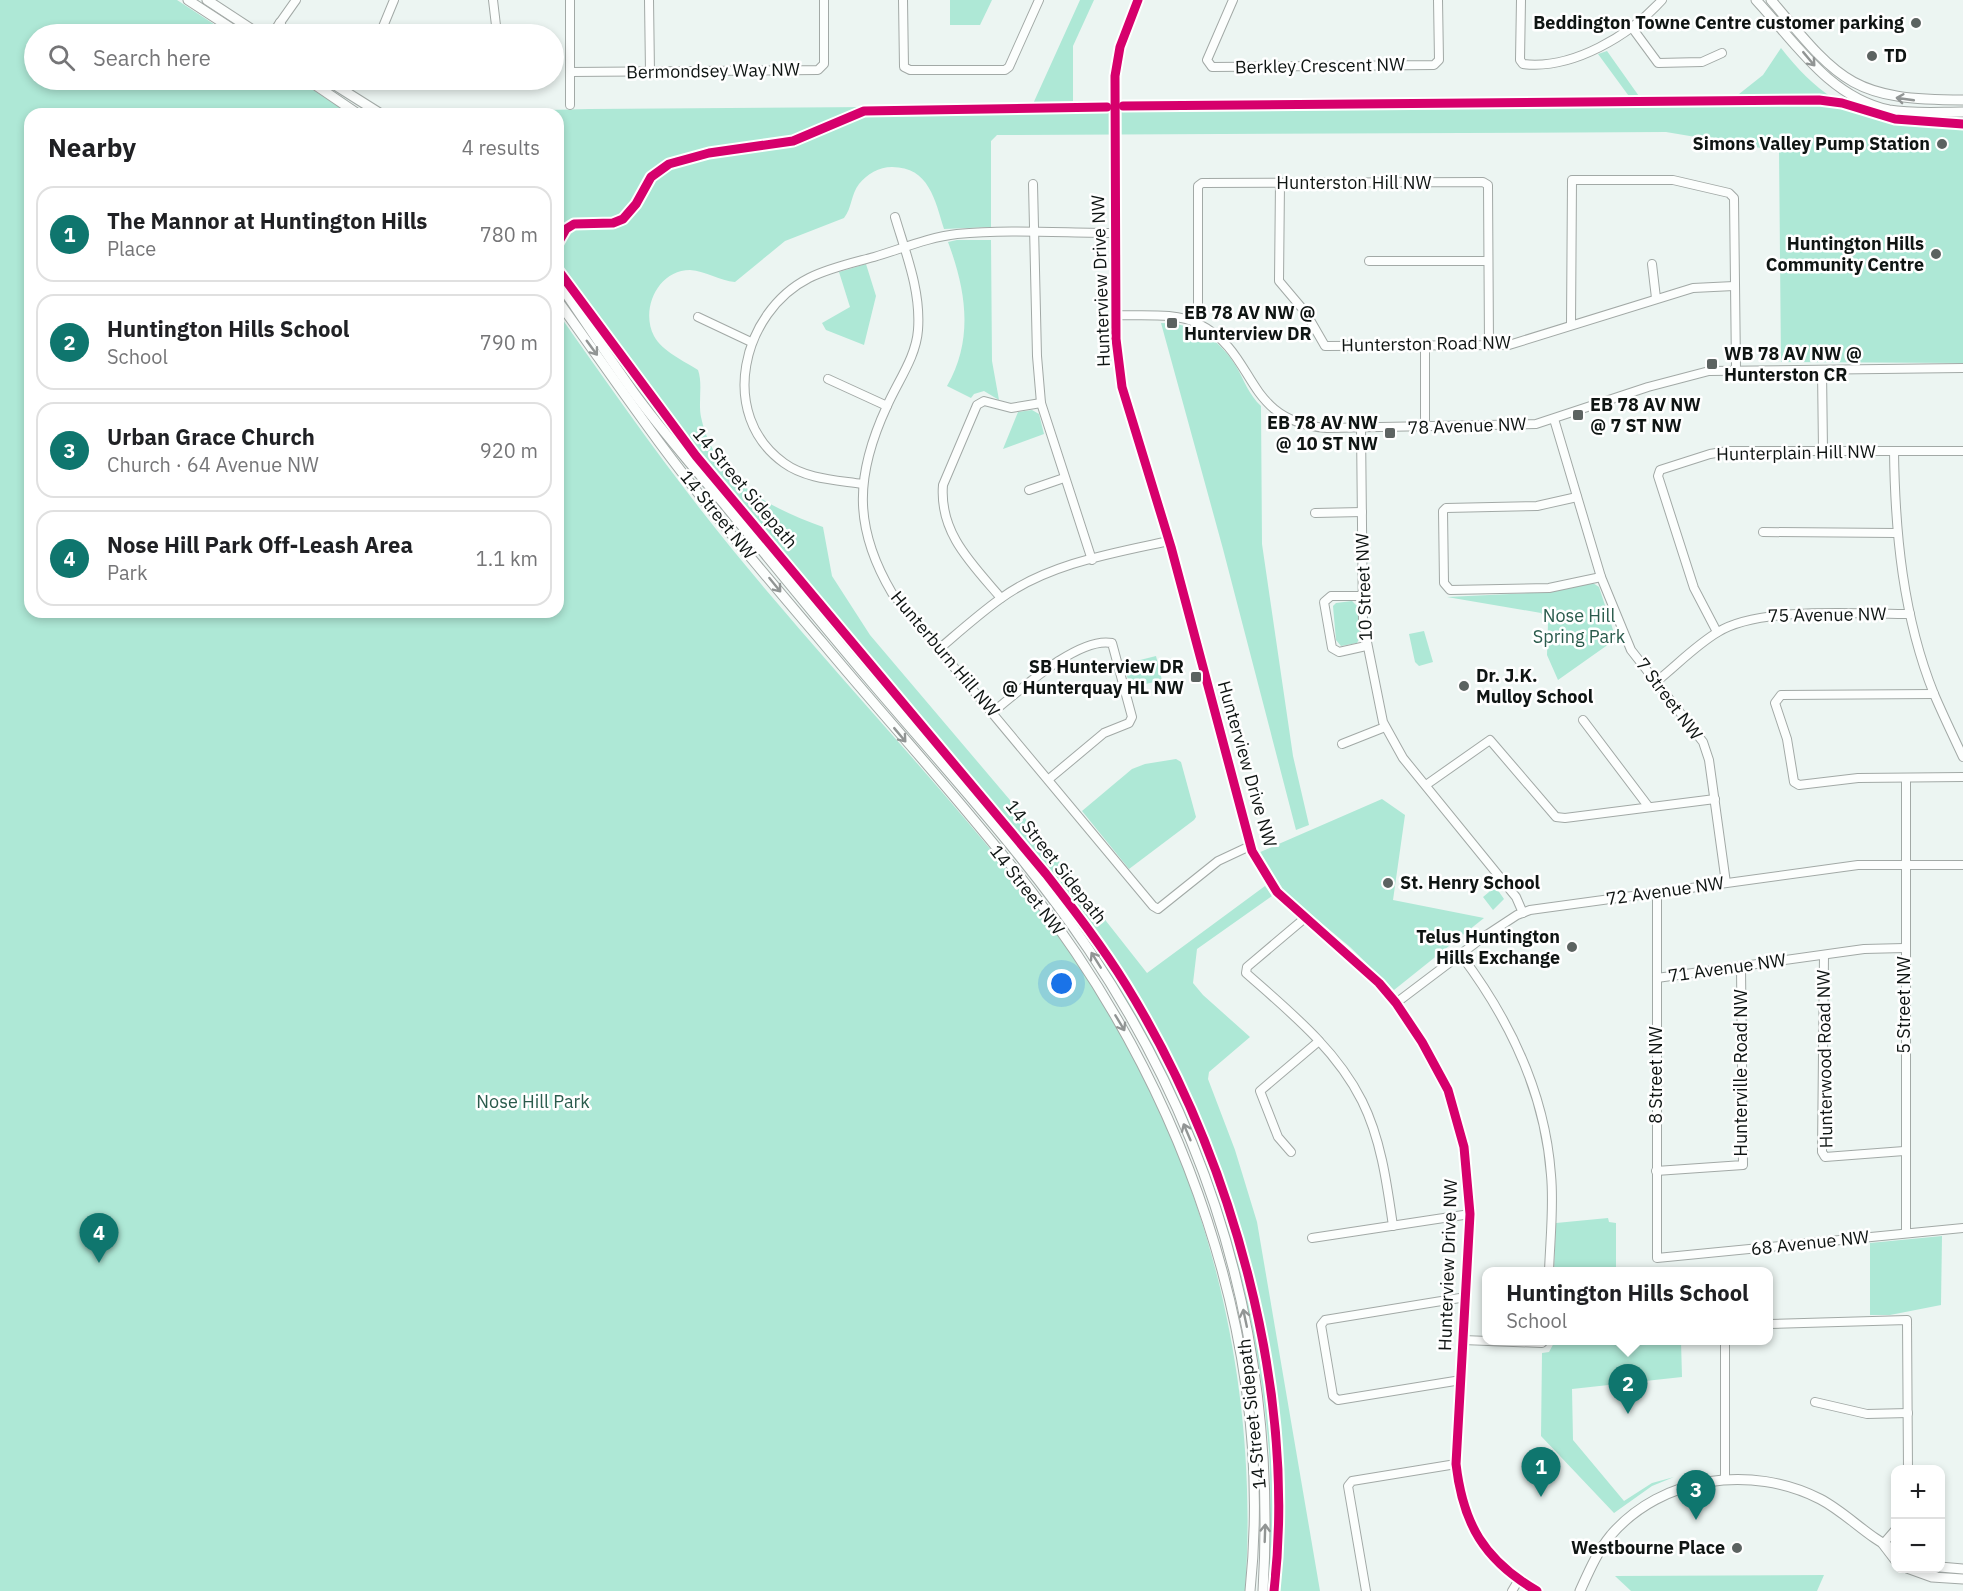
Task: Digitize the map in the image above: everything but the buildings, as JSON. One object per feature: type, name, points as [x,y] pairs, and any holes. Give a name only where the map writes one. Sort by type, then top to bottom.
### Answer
[{"type":"main road","points":[[188,0],[225,24]]},
{"type":"main road","points":[[207,0],[244,24]]},
{"type":"main road","points":[[1756,0],[1831,83],[1856,99],[1889,110],[1962,112]]},
{"type":"main road","points":[[1771,0],[1826,63],[1856,85],[1901,99],[1963,100]]},
{"type":"main road","points":[[323,90],[349,108]]},
{"type":"main road","points":[[343,90],[371,108]]},
{"type":"main road","name":"14 Street NW","points":[[564,291],[633,392],[668,436],[833,638],[1038,879],[1089,950],[1157,1065],[1199,1160],[1221,1224],[1235,1271],[1254,1361],[1265,1472],[1263,1591]]},
{"type":"main road","name":"14 Street NW","points":[[564,309],[662,445],[818,638],[1032,891],[1083,963],[1136,1050],[1188,1167],[1210,1230],[1231,1308],[1248,1400],[1252,1448],[1254,1508],[1250,1591]]},
{"type":"main road","points":[[1580,1591],[1601,1548],[1632,1514],[1656,1498],[1679,1488],[1725,1480],[1766,1481],[1798,1489],[1836,1508],[1891,1548]]},
{"type":"main road","points":[[1883,1544],[1891,1554]]},
{"type":"main road","points":[[1945,1567],[1963,1569]]},
{"type":"main road","points":[[1920,1573],[1932,1577],[1963,1579]]},
{"type":"street","points":[[280,23],[296,0]]},
{"type":"street","points":[[384,24],[394,0]]},
{"type":"street","points":[[493,0],[496,24]]},
{"type":"street","points":[[570,0],[570,105]]},
{"type":"street","points":[[650,0],[650,72]]},
{"type":"street","name":"Bermondsey Way NW","points":[[570,72],[818,70],[824,64],[824,0]]},
{"type":"street","points":[[903,0],[904,67],[910,70],[1005,70],[1009,67],[1039,0]]},
{"type":"street","name":"Hunterview Drive NW","points":[[1138,0],[1120,47],[1115,76],[1118,361],[1122,387],[1169,541],[1250,846],[1267,880],[1305,918],[1379,983],[1396,1003],[1422,1042],[1448,1090],[1464,1147],[1470,1214],[1456,1464],[1460,1498],[1481,1542],[1495,1560],[1518,1581],[1537,1591]]},
{"type":"street","name":"Berkley Crescent NW","points":[[1233,0],[1207,60],[1212,67],[1434,65],[1439,60],[1438,0]]},
{"type":"street","points":[[1521,0],[1520,60],[1523,64],[1562,60],[1600,47],[1633,28],[1662,0]]},
{"type":"street","points":[[1633,28],[1658,63],[1702,62],[1722,53]]},
{"type":"street","points":[[1571,325],[1572,180],[1673,180],[1729,193],[1734,198],[1736,369]]},
{"type":"street","name":"Hunterston Hill NW","points":[[1198,324],[1198,186],[1202,183],[1487,183],[1489,345]]},
{"type":"street","name":"Hunterston Road NW","points":[[1280,183],[1279,282],[1306,313],[1325,346],[1509,345],[1694,288],[1734,286]]},
{"type":"street","points":[[1033,184],[1037,356],[1041,403],[1092,560]]},
{"type":"street","name":"Hunterburn Hill NW","points":[[896,217],[915,286],[918,330],[907,367],[887,406],[871,445],[862,484],[864,522],[869,546],[879,570],[892,593],[1049,779],[1124,873],[1158,909],[1218,861],[1250,846]]},
{"type":"street","points":[[862,484],[808,476],[784,463],[763,442],[745,404],[743,382],[745,362],[751,342],[772,310],[792,288],[836,268],[957,234],[1116,232]]},
{"type":"street","points":[[1369,261],[1488,261]]},
{"type":"street","points":[[1652,264],[1656,298]]},
{"type":"street","name":"78 Avenue NW","points":[[1117,315],[1175,317],[1198,324],[1215,333],[1230,347],[1257,393],[1283,416],[1316,427],[1517,426],[1554,419],[1648,387],[1709,370],[1963,369]]},
{"type":"street","points":[[698,317],[751,342]]},
{"type":"street","points":[[1425,345],[1425,428]]},
{"type":"street","points":[[1822,370],[1822,450]]},
{"type":"street","points":[[828,379],[887,406]]},
{"type":"street","points":[[1001,598],[950,532],[944,513],[943,485],[977,405],[984,401],[1011,408],[1041,403]]},
{"type":"street","name":"7 Street NW","points":[[1554,419],[1601,577],[1631,650],[1703,742],[1710,760],[1726,883]]},
{"type":"street","name":"10 Street NW","points":[[1362,428],[1362,596],[1366,646],[1385,727],[1395,747],[1516,897],[1523,913]]},
{"type":"street","name":"Hunterplain Hill NW","points":[[1717,632],[1694,588],[1658,476],[1660,470],[1710,454],[1728,451],[1963,451]]},
{"type":"street","points":[[1894,451],[1896,533],[1910,614],[1934,694],[1963,757]]},
{"type":"street","points":[[1029,490],[1064,478]]},
{"type":"street","points":[[1577,497],[1537,506],[1446,508],[1443,511],[1444,583],[1450,590],[1549,588],[1601,577]]},
{"type":"street","points":[[1315,513],[1362,512]]},
{"type":"street","points":[[1763,532],[1896,533]]},
{"type":"street","points":[[939,649],[1001,598],[1032,581],[1092,560],[1169,541]]},
{"type":"street","points":[[1362,596],[1331,596],[1324,602],[1332,648],[1339,652],[1366,646]]},
{"type":"street","name":"75 Avenue NW","points":[[1657,681],[1717,632],[1761,616],[1910,614]]},
{"type":"street","points":[[993,712],[1062,659],[1085,648],[1107,642],[1112,643],[1132,717],[1130,723],[1104,734],[1049,779]]},
{"type":"street","points":[[1934,694],[1781,695],[1776,698],[1775,703],[1787,739],[1794,782],[1799,785],[1849,778],[1963,777]]},
{"type":"street","points":[[1583,720],[1648,806]]},
{"type":"street","points":[[1342,744],[1385,727]]},
{"type":"street","points":[[1426,785],[1490,740],[1556,817],[1565,819],[1648,806],[1715,799]]},
{"type":"street","name":"5 Street NW","points":[[1906,778],[1904,948],[1906,1233]]},
{"type":"street","name":"72 Avenue NW","points":[[1396,1003],[1498,927],[1523,913],[1564,904],[1858,865],[1963,865]]},
{"type":"street","name":"8 Street NW","points":[[1657,892],[1657,1258]]},
{"type":"street","points":[[1305,918],[1247,967],[1246,973],[1319,1041],[1345,1072],[1363,1103],[1382,1161],[1393,1226]]},
{"type":"street","name":"71 Avenue NW","points":[[1657,978],[1864,949],[1904,948]]},
{"type":"street","points":[[1461,955],[1485,987],[1508,1026],[1528,1072],[1545,1126],[1551,1176],[1549,1267]]},
{"type":"street","name":"Hunterwood Road NW","points":[[1824,955],[1822,1152],[1826,1157],[1904,1151]]},
{"type":"street","name":"Hunterville Road NW","points":[[1656,1171],[1743,1165],[1741,967]]},
{"type":"street","points":[[1291,1152],[1278,1137],[1260,1091],[1319,1041]]},
{"type":"street","points":[[1312,1238],[1470,1214]]},
{"type":"street","name":"68 Avenue NW","points":[[1657,1258],[1963,1228]]},
{"type":"street","points":[[1461,1380],[1338,1400],[1333,1396],[1321,1325],[1325,1320],[1466,1297]]},
{"type":"street","points":[[1773,1324],[1908,1320],[1908,1465]]},
{"type":"street","points":[[1463,1340],[1482,1341]]},
{"type":"street","points":[[1725,1345],[1725,1480]]},
{"type":"street","points":[[1815,1402],[1868,1414],[1908,1413]]},
{"type":"street","points":[[1366,1591],[1348,1486],[1352,1481],[1456,1464]]},
{"type":"street","points":[[1883,1544],[1891,1535]]},
{"type":"street","points":[[1512,1591],[1518,1581]]},
{"type":"green space","name":"Nose Hill Park","points":[[0,0],[177,0],[214,24],[24,24],[24,90],[313,90],[341,108],[24,108],[24,618],[564,618],[564,322],[664,462],[732,549],[960,813],[1034,903],[1088,978],[1134,1058],[1173,1141],[1204,1228],[1226,1316],[1241,1407],[1247,1499],[1245,1591],[0,1591]]},
{"type":"green space","points":[[950,0],[992,0],[980,25],[950,25]]},
{"type":"green space","points":[[1080,0],[1094,0],[1073,46],[1073,106],[1631,99],[1598,54],[1607,51],[1641,99],[1734,98],[1763,75],[1781,48],[1819,88],[1848,107],[1883,119],[1963,126],[1963,363],[1781,362],[1779,151],[1666,132],[997,135],[991,141],[991,227],[944,229],[929,187],[922,179],[904,168],[887,167],[874,172],[859,184],[844,218],[785,241],[735,282],[690,270],[669,277],[655,293],[649,314],[654,336],[668,351],[698,370],[701,417],[708,439],[718,458],[731,474],[764,500],[783,511],[823,527],[832,576],[870,635],[1021,813],[1147,973],[1265,886],[1272,896],[1197,949],[1193,983],[1203,995],[1250,1037],[1209,1072],[1208,1079],[1235,1150],[1257,1222],[1320,1591],[1267,1591],[1269,1451],[1254,1336],[1241,1278],[1226,1222],[1185,1112],[1131,1009],[1088,942],[1042,878],[670,434],[564,283],[564,110],[1032,106]]},
{"type":"green space","points":[[991,240],[992,361],[999,400],[984,391],[974,394],[971,398],[947,386],[956,368],[964,332],[963,296],[948,242]]},
{"type":"green space","points":[[866,264],[876,296],[864,345],[826,330],[822,323],[850,307],[839,272]]},
{"type":"green space","points":[[1161,323],[1194,329],[1222,347],[1261,406],[1262,544],[1293,756],[1309,825],[1296,830],[1223,549]]},
{"type":"green space","points":[[1032,410],[1039,414],[1044,434],[1003,449],[1018,412]]},
{"type":"green space","name":"Nose Hill Spring Park","points":[[1593,583],[1599,587],[1616,639],[1558,680],[1547,655],[1548,624],[1541,613],[1447,597],[1549,592]]},
{"type":"green space","points":[[1352,601],[1358,607],[1360,637],[1357,643],[1341,646],[1336,640],[1333,606],[1336,603]]},
{"type":"green space","points":[[1424,631],[1433,662],[1419,666],[1415,662],[1409,634]]},
{"type":"green space","points":[[1156,656],[1162,680],[1130,688],[1124,664]]},
{"type":"green space","points":[[1176,759],[1181,762],[1196,817],[1129,869],[1082,811],[1132,769],[1145,764]]},
{"type":"green space","name":"St. Henry School","points":[[1382,799],[1405,815],[1393,900],[1484,918],[1394,990],[1350,947],[1284,892],[1258,853]]},
{"type":"green space","points":[[1490,879],[1504,899],[1493,910],[1483,897],[1489,892],[1484,882]]},
{"type":"green space","points":[[1608,1218],[1609,1222],[1616,1223],[1616,1267],[1554,1267],[1556,1223]]},
{"type":"green space","points":[[1942,1236],[1941,1305],[1890,1315],[1870,1315],[1870,1243]]},
{"type":"green space","points":[[1553,1345],[1681,1345],[1682,1377],[1572,1389],[1573,1440],[1624,1501],[1652,1483],[1674,1477],[1652,1486],[1614,1513],[1541,1436],[1542,1353],[1549,1352]]},
{"type":"green space","points":[[1824,1575],[1817,1591],[1631,1591],[1615,1576]]},
{"type":"cycle path","points":[[1138,0],[1120,47],[1115,76],[1116,339],[1122,387],[1171,547],[1252,851],[1277,892],[1379,983],[1396,1003],[1422,1042],[1448,1090],[1464,1147],[1470,1214],[1456,1464],[1459,1485],[1471,1522],[1490,1553],[1503,1567],[1537,1591]]},
{"type":"cycle path","points":[[1123,106],[1819,100],[1842,103],[1895,119],[1963,124]]},
{"type":"cycle path","points":[[564,232],[574,224],[613,223],[623,219],[636,204],[651,177],[669,164],[709,153],[793,141],[864,111],[1107,107]]},
{"type":"cycle path","name":"14 Street Sidepath","points":[[564,278],[696,456],[1046,874],[1088,928],[1126,985],[1164,1052],[1197,1124],[1225,1199],[1248,1276],[1265,1355],[1275,1435],[1279,1514],[1274,1591]]},
{"type":"place","name":"Beddington Towne Centre customer parking","points":[[1916,23]]},
{"type":"place","name":"TD","points":[[1872,56]]},
{"type":"place","name":"Simons Valley Pump Station","points":[[1942,144]]},
{"type":"place","name":"Huntington Hills Community Centre","points":[[1936,254]]},
{"type":"place","name":"EB 78 AV NW @ Hunterview DR","points":[[1172,323]]},
{"type":"place","name":"WB 78 AV NW @ Hunterston CR","points":[[1712,364]]},
{"type":"place","name":"EB 78 AV NW @ 7 ST NW","points":[[1578,415]]},
{"type":"place","name":"EB 78 AV NW @ 10 ST NW","points":[[1390,433]]},
{"type":"place","name":"SB Hunterview DR @ Hunterquay HL NW","points":[[1196,677]]},
{"type":"place","name":"Dr. J.K. Mulloy School","points":[[1464,686]]},
{"type":"place","name":"St. Henry School","points":[[1388,883]]},
{"type":"place","name":"Telus Huntington Hills Exchange","points":[[1572,947]]},
{"type":"place","name":"Nose Hill Park Off-Leash Area","points":[[99,1263]]},
{"type":"place","name":"Huntington Hills School","points":[[1628,1414]]},
{"type":"place","name":"The Mannor at Huntington Hills","points":[[1541,1497]]},
{"type":"place","name":"Urban Grace Church","points":[[1696,1520]]},
{"type":"place","name":"Westbourne Place","points":[[1737,1548]]}]
